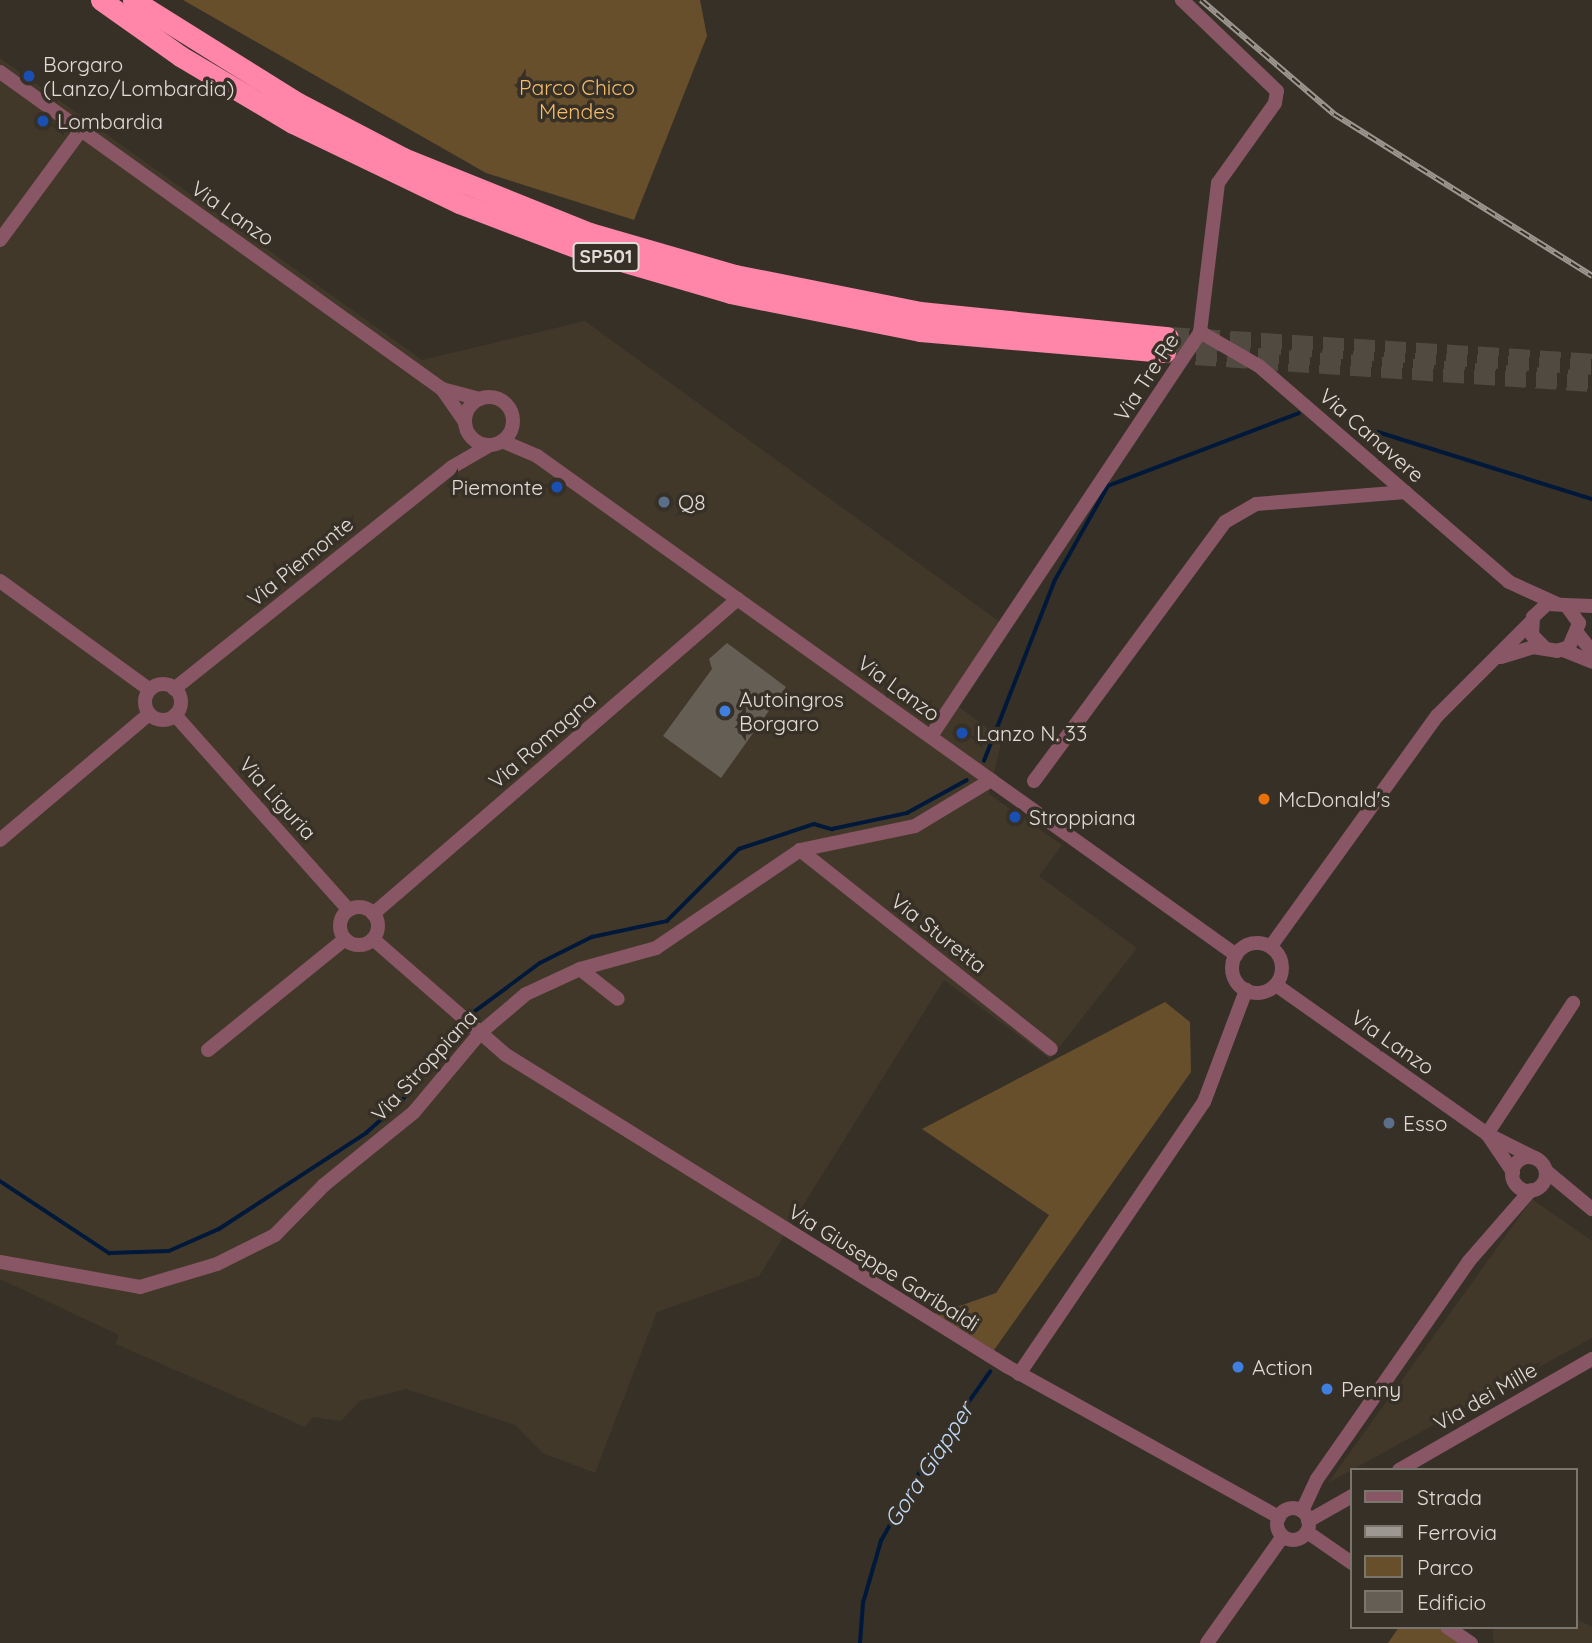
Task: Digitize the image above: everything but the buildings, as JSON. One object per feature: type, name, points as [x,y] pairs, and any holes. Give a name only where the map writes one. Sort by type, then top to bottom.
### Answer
[{"type":"highway","name":"SP501","points":[[101,0],[180,56],[293,123],[458,203],[580,249],[730,293],[920,331],[1167,344],[920,312],[735,275],[590,233],[403,158],[298,103],[133,0]]},
{"type":"street","name":"Via Tre Re","points":[[931,736],[1200,332],[1218,183],[1275,103],[1277,91],[1182,0]]},
{"type":"street","name":"Via Lanzo","points":[[0,72],[442,389],[480,399]]},
{"type":"street","points":[[0,240],[81,130]]},
{"type":"street","name":"Via Canavere","points":[[1200,332],[1259,366],[1406,492],[1509,582],[1532,619]]},
{"type":"street","name":"Via Lanzo","points":[[442,389],[466,426]]},
{"type":"street","points":[[480,399],[501,400],[511,411],[513,425],[496,443],[466,426],[469,408],[480,399]]},
{"type":"street","name":"Via Lanzo","points":[[513,425],[537,456],[1236,955]]},
{"type":"street","name":"Via Piemonte","points":[[452,467],[466,426]]},
{"type":"street","name":"Via Lanzo","points":[[496,443],[537,456]]},
{"type":"street","name":"Via Piemonte","points":[[174,689],[452,467],[496,443]]},
{"type":"street","points":[[1034,781],[1224,522],[1256,504],[1406,492]]},
{"type":"street","points":[[0,581],[150,690]]},
{"type":"street","name":"Via Canavere","points":[[1509,582],[1560,604]]},
{"type":"street","name":"Via Romagna","points":[[373,914],[738,599]]},
{"type":"street","points":[[1271,946],[1437,716],[1532,619],[1560,604],[1592,606]]},
{"type":"street","points":[[1560,604],[1577,616],[1592,652]]},
{"type":"street","points":[[1532,619],[1532,635],[1546,649]]},
{"type":"street","points":[[1563,650],[1583,629]]},
{"type":"street","points":[[1488,663],[1516,651],[1546,649],[1563,650],[1592,662]]},
{"type":"street","points":[[159,685],[174,689],[180,699],[175,715],[161,720],[149,714],[145,704],[150,690],[159,685]]},
{"type":"street","points":[[0,840],[149,714]]},
{"type":"street","name":"Via Liguria","points":[[175,715],[349,910]]},
{"type":"street","name":"Via Stroppiana","points":[[0,1262],[139,1287],[217,1264],[275,1235],[324,1185],[414,1112],[480,1033],[526,994],[580,969],[656,947],[800,850],[915,826],[991,780]]},
{"type":"street","name":"Via Sturetta","points":[[800,850],[1051,1049]]},
{"type":"street","points":[[359,907],[373,914],[378,929],[373,939],[357,945],[345,939],[340,926],[349,910],[359,907]]},
{"type":"street","points":[[208,1050],[345,939]]},
{"type":"street","points":[[373,939],[480,1033]]},
{"type":"street","points":[[1252,943],[1271,946],[1282,964],[1276,985],[1265,992],[1246,990],[1233,975],[1236,955],[1252,943]]},
{"type":"street","points":[[580,969],[618,999]]},
{"type":"street","name":"Via Lanzo","points":[[1276,985],[1487,1134],[1541,1165],[1570,1194],[1592,1209]]},
{"type":"street","points":[[1013,1371],[1204,1102],[1246,990]]},
{"type":"street","points":[[1487,1134],[1573,1003]]},
{"type":"street","name":"Via Giuseppe Garibaldi","points":[[480,1033],[1013,1371],[1279,1517]]},
{"type":"street","name":"Via Lanzo","points":[[1487,1134],[1514,1176],[1534,1189],[1570,1194]]},
{"type":"street","points":[[1283,1536],[1298,1539],[1306,1521],[1317,1479],[1505,1214],[1534,1189],[1541,1165],[1521,1159],[1505,1214]]},
{"type":"street","name":"Via dei Mille","points":[[1402,1468],[1592,1359]]},
{"type":"street","points":[[1306,1521],[1350,1497]]},
{"type":"street","points":[[1207,1643],[1283,1536],[1279,1517],[1286,1510],[1306,1521],[1350,1561]]},
{"type":"street","points":[[1450,1629],[1471,1643]]},
{"type":"shaded area","points":[[0,58],[422,360],[585,321],[1008,628],[959,707],[1002,739],[989,794],[1062,845],[1039,876],[1137,948],[1050,1059],[944,980],[759,1276],[657,1312],[595,1473],[543,1453],[515,1425],[406,1389],[360,1401],[341,1421],[313,1417],[305,1427],[116,1344],[119,1335],[0,1279]]},
{"type":"shaded area","points":[[1532,1199],[1592,1241],[1592,1338],[1355,1468],[1350,1468],[1350,1471],[1328,1483]]},
{"type":"shaded area","points":[[1578,1620],[1592,1627],[1592,1643],[1494,1643],[1492,1629],[1578,1629]]},
{"type":"green space","name":"Parco Chico Mendes","points":[[183,0],[700,0],[707,36],[634,220],[486,173]]},
{"type":"green space","points":[[1165,1002],[1190,1022],[1191,1072],[994,1350],[935,1314],[942,1304],[957,1307],[996,1293],[1049,1215],[922,1129]]},
{"type":"green space","points":[[1398,1629],[1440,1629],[1462,1643],[1388,1643]]},
{"type":"waterway","points":[[984,761],[1055,580],[1108,486],[1299,413]]},
{"type":"waterway","points":[[1378,432],[1592,499]]},
{"type":"waterway","points":[[474,1012],[540,963],[592,937],[667,921],[739,849],[814,824],[832,829],[907,813],[967,780]]},
{"type":"waterway","points":[[0,1181],[109,1253],[169,1251],[219,1229],[366,1133],[399,1104],[455,1035]]},
{"type":"waterway","name":"Gora Giapper","points":[[860,1643],[863,1603],[881,1541],[922,1468],[990,1372]]},
{"type":"tunnel","points":[[1168,337],[1592,364]]},
{"type":"tunnel","points":[[1165,352],[1592,381]]},
{"type":"railway","points":[[1201,0],[1334,114],[1592,276]]},
{"type":"place","name":"Borgaro (Lanzo/Lombardia)","points":[[29,76]]},
{"type":"place","name":"Lombardia","points":[[43,121]]},
{"type":"place","name":"Piemonte","points":[[557,487]]},
{"type":"place","name":"Q8","points":[[664,502]]},
{"type":"place","name":"Autoingros Borgaro","points":[[725,711]]},
{"type":"place","name":"Lanzo N. 33","points":[[962,733]]},
{"type":"place","name":"McDonald's","points":[[1264,799]]},
{"type":"place","name":"Stroppiana","points":[[1015,817]]},
{"type":"place","name":"Esso","points":[[1389,1123]]},
{"type":"place","name":"Action","points":[[1238,1367]]},
{"type":"place","name":"Penny","points":[[1327,1389]]}]
